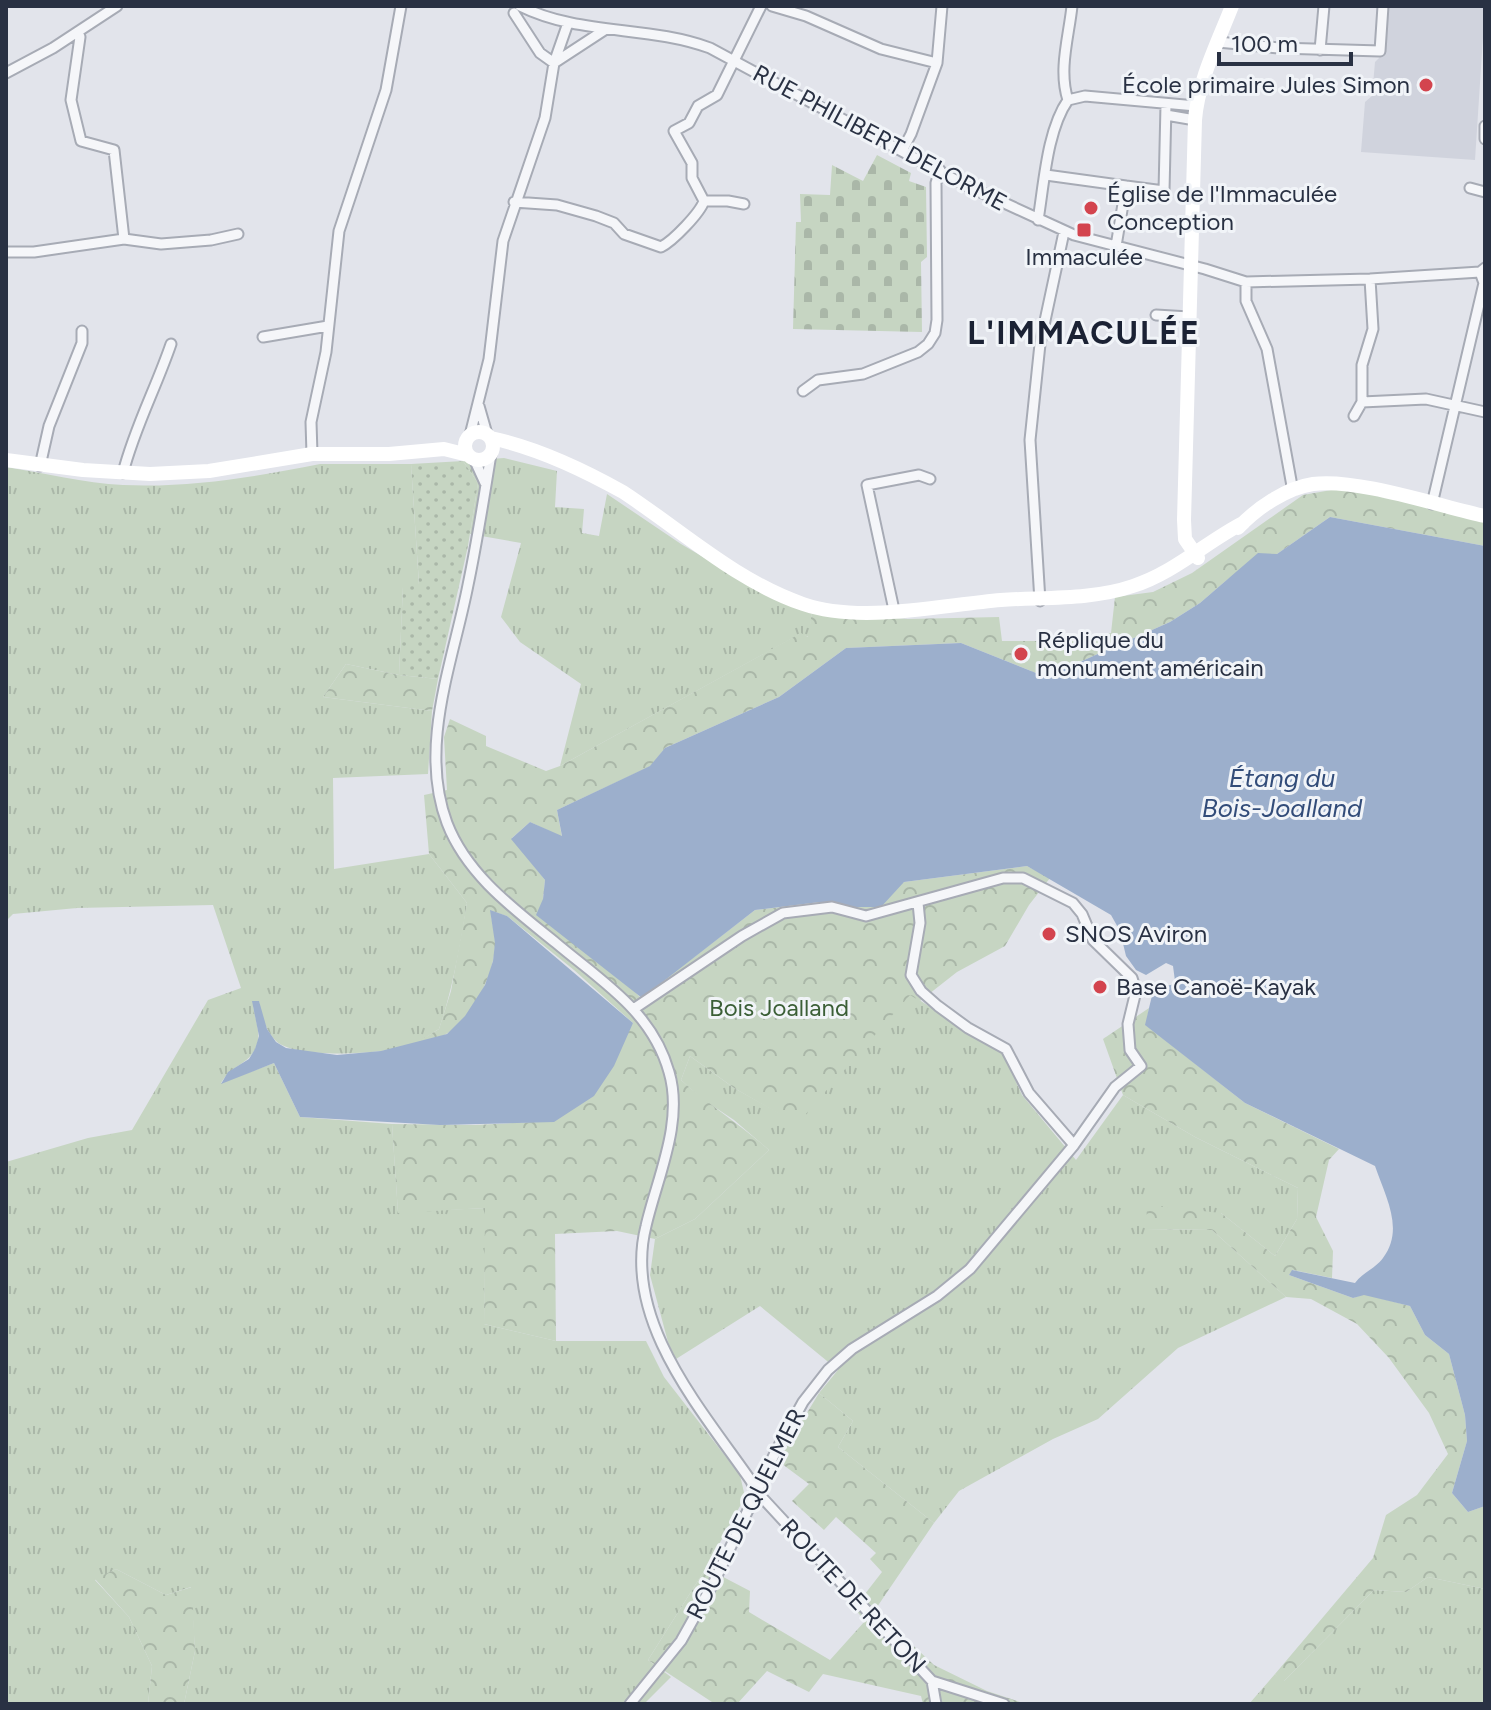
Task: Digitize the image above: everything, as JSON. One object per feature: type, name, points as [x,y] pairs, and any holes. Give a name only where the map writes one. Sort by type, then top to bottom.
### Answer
[{"type":"street","points":[[6,73],[53,48],[117,6]]},
{"type":"street","points":[[312,454],[311,422],[326,352],[339,231],[386,90],[401,6]]},
{"type":"street","points":[[514,202],[557,205],[596,216],[614,223],[624,234],[661,247],[675,239],[687,222],[701,210],[704,201],[692,178],[692,163],[674,131],[689,123],[698,106],[717,95],[761,6]]},
{"type":"street","points":[[772,6],[806,16],[881,49],[937,63]]},
{"type":"street","points":[[903,149],[937,63],[942,6]]},
{"type":"street","points":[[1068,100],[1064,88],[1065,62],[1072,6]]},
{"type":"street","points":[[1177,570],[1185,533],[1196,113],[1232,6]]},
{"type":"street","points":[[1320,50],[1324,6]]},
{"type":"street","points":[[1218,42],[1380,51],[1383,6]]},
{"type":"street","points":[[517,10],[540,53],[554,63]]},
{"type":"street","name":"RUE PHILIBERT DELORME","points":[[517,10],[568,23],[682,37],[1064,232],[1246,282],[1370,279],[1483,270]]},
{"type":"street","points":[[486,487],[469,447],[489,359],[503,241],[545,118],[554,63],[568,23]]},
{"type":"street","points":[[554,63],[606,29]]},
{"type":"street","points":[[78,32],[80,37],[71,100],[81,141],[114,150],[124,239]]},
{"type":"street","points":[[1038,220],[1050,147],[1068,100],[1085,96],[1196,113]]},
{"type":"street","points":[[1046,175],[1164,191],[1166,110]]},
{"type":"street","points":[[1485,126],[1485,139]]},
{"type":"street","points":[[803,391],[818,380],[863,374],[918,352],[935,333],[936,183],[940,170]]},
{"type":"street","points":[[1116,246],[1126,186]]},
{"type":"street","points":[[1470,188],[1485,192]]},
{"type":"street","points":[[704,201],[744,204]]},
{"type":"street","points":[[1040,601],[1030,440],[1038,355],[1064,232]]},
{"type":"street","points":[[6,252],[34,252],[124,239],[161,244],[230,238],[238,234]]},
{"type":"street","points":[[1432,504],[1484,283],[1483,270]]},
{"type":"street","points":[[1354,416],[1362,402],[1362,365],[1373,329],[1370,279]]},
{"type":"street","points":[[1246,282],[1246,301],[1267,349],[1295,489]]},
{"type":"street","points":[[1156,315],[1189,317]]},
{"type":"street","points":[[263,337],[328,326]]},
{"type":"street","points":[[40,466],[49,426],[82,343],[82,331]]},
{"type":"street","points":[[123,473],[134,435],[157,385],[171,344]]},
{"type":"street","points":[[1362,402],[1426,399],[1485,412]]},
{"type":"street","points":[[6,460],[123,473],[209,471],[312,454],[389,454],[469,447],[483,460],[490,444],[479,404]]},
{"type":"street","points":[[469,447],[478,432],[490,444],[503,448],[526,448],[565,462],[623,492],[748,578],[801,604],[834,611],[1040,601]]},
{"type":"street","name":"ROUTE DE RETON","points":[[490,444],[486,487],[436,740],[436,770],[444,813],[461,850],[488,884],[635,1008],[657,1043],[669,1071],[673,1115],[644,1230],[641,1261],[649,1308],[670,1363],[756,1491],[932,1681],[1004,1704]]},
{"type":"street","points":[[894,610],[867,485],[919,475],[930,479]]},
{"type":"street","points":[[935,607],[1009,606],[1132,587],[1177,570],[1268,504],[1310,484],[1341,484],[1485,516]]},
{"type":"street","points":[[1185,533],[1199,555]]},
{"type":"street","name":"ROUTE DE QUELMER","points":[[630,1704],[681,1641],[714,1582],[756,1491],[803,1402],[828,1370],[852,1349],[937,1296],[970,1269],[1074,1145],[1115,1087],[1141,1066],[1130,1050],[1128,1024],[1135,984],[1092,940],[1082,914],[1073,903],[1023,878],[1003,878],[918,903]]},
{"type":"street","points":[[635,1008],[742,936],[783,913],[832,907],[866,916],[918,903],[920,923],[911,975],[921,991],[968,1028],[1006,1049],[1029,1093],[1074,1145]]},
{"type":"street","points":[[932,1681],[936,1704]]},
{"type":"shaded area","name":"École primaire Jules Simon","points":[[1386,6],[1485,6],[1475,160],[1361,152],[1365,102],[1372,96],[1375,62],[1384,53]]},
{"type":"green space","points":[[877,155],[911,173],[909,181],[926,187],[927,257],[921,262],[922,332],[793,329],[796,222],[801,222],[800,194],[830,195],[832,165],[863,181]]},
{"type":"green space","points":[[504,458],[557,471],[555,507],[584,509],[582,533],[599,536],[607,494],[681,544],[744,581],[812,612],[809,637],[800,634],[560,766],[581,684],[520,642],[501,617],[521,543],[470,534],[478,483],[463,461]]},
{"type":"green space","points":[[463,461],[478,483],[468,546],[438,679],[399,675],[403,586],[419,584],[411,464]]},
{"type":"green space","points":[[320,464],[411,464],[419,585],[403,587],[399,675],[346,664],[323,697],[432,711],[428,774],[333,778],[334,869],[429,854],[467,903],[459,951],[439,1029],[415,1044],[400,1048],[342,1054],[302,1051],[276,1041],[264,1022],[259,1001],[253,1001],[258,1036],[255,1048],[221,1083],[274,1063],[300,1117],[392,1124],[398,1212],[486,1208],[484,1324],[556,1341],[646,1341],[664,1377],[740,1475],[745,1497],[706,1568],[648,1660],[671,1677],[644,1704],[184,1704],[195,1651],[191,1587],[166,1595],[116,1569],[95,1580],[129,1617],[152,1666],[148,1704],[6,1704],[6,1162],[88,1138],[132,1130],[208,1000],[241,988],[213,905],[77,908],[13,914],[6,921],[6,467],[94,482],[172,485]]},
{"type":"green space","name":"Bois Joalland","points":[[1337,489],[1386,496],[1485,520],[1485,546],[1330,517],[1277,554],[1228,579],[1200,603],[1170,622],[1046,677],[961,643],[846,648],[779,697],[665,748],[651,766],[557,810],[562,837],[530,822],[512,838],[545,880],[543,899],[641,998],[755,910],[820,902],[853,907],[904,882],[1027,866],[1050,878],[1029,905],[1005,946],[957,972],[920,1001],[910,995],[797,1124],[734,1088],[690,1056],[681,1080],[769,1150],[695,1219],[655,1239],[617,1231],[555,1234],[556,1341],[484,1324],[485,1208],[398,1213],[392,1124],[475,1125],[554,1121],[633,1023],[507,916],[491,911],[495,947],[480,995],[466,1017],[448,1033],[413,1045],[439,1029],[451,991],[467,903],[429,854],[424,795],[447,790],[444,737],[450,719],[486,736],[486,746],[546,771],[801,633],[808,637],[812,612],[908,619],[999,617],[1002,641],[1038,641],[1111,633],[1115,597],[1153,592],[1192,573],[1303,495]]},
{"type":"green space","points":[[346,664],[438,679],[432,711],[323,697]]},
{"type":"green space","points":[[910,994],[1003,1054],[1022,1095],[1076,1160],[1123,1095],[1195,1137],[1298,1188],[1297,1219],[1275,1256],[1221,1213],[1146,1229],[1212,1230],[1286,1297],[1178,1348],[1098,1419],[1053,1439],[959,1491],[934,1523],[838,1447],[853,1421],[819,1393],[838,1370],[760,1306],[676,1359],[668,1342],[650,1275],[655,1239],[695,1219],[769,1150],[681,1080],[690,1056],[734,1088],[797,1123]]},
{"type":"green space","points":[[1149,1008],[1146,1025],[1245,1103],[1339,1149],[1329,1160],[1316,1217],[1333,1251],[1332,1278],[1293,1270],[1289,1275],[1353,1298],[1364,1294],[1410,1306],[1425,1335],[1449,1354],[1465,1415],[1467,1441],[1452,1493],[1468,1512],[1485,1506],[1485,1589],[1428,1577],[1406,1592],[1374,1590],[1283,1682],[1275,1674],[1373,1558],[1386,1515],[1417,1495],[1448,1454],[1429,1413],[1389,1358],[1357,1324],[1311,1299],[1286,1297],[1212,1230],[1146,1229],[1147,1205],[1221,1213],[1275,1256],[1297,1219],[1298,1188],[1195,1137],[1123,1095],[1103,1039]]},
{"type":"green space","points":[[819,1393],[853,1421],[838,1447],[934,1523],[875,1610],[934,1665],[987,1691],[1026,1704],[923,1704],[921,1696],[823,1674],[809,1692],[767,1671],[737,1704],[715,1704],[648,1660],[706,1568],[750,1591],[749,1612],[830,1660],[865,1621],[854,1608],[882,1572],[870,1559],[876,1553],[836,1517],[824,1530],[792,1501],[809,1484],[778,1461]]},
{"type":"green space","points":[[116,1569],[166,1595],[192,1587],[195,1651],[184,1704],[148,1704],[152,1666],[129,1617],[95,1579]]},
{"type":"green space","points":[[1428,1577],[1485,1589],[1485,1704],[1249,1704],[1275,1674],[1284,1681],[1374,1590],[1406,1592]]},
{"type":"water","name":"Étang du Bois-Joalland","points":[[1330,517],[1485,546],[1485,1506],[1468,1512],[1452,1493],[1467,1441],[1465,1415],[1449,1354],[1425,1335],[1410,1306],[1364,1295],[1353,1298],[1289,1275],[1292,1270],[1355,1283],[1383,1258],[1389,1247],[1393,1224],[1375,1166],[1245,1103],[1145,1025],[1154,987],[1171,985],[1175,981],[1173,966],[1166,963],[1146,975],[1136,970],[1126,956],[1120,931],[1111,915],[1027,866],[904,882],[881,907],[820,902],[755,910],[642,998],[536,915],[543,899],[545,880],[511,839],[530,822],[562,836],[557,810],[650,766],[665,748],[779,697],[846,648],[961,643],[1046,677],[1170,622],[1200,603],[1258,553],[1277,554]]},
{"type":"water","points":[[490,910],[507,916],[633,1023],[614,1066],[594,1096],[554,1122],[440,1125],[300,1117],[274,1063],[221,1084],[228,1072],[249,1059],[255,1049],[259,1036],[252,1001],[259,1001],[267,1029],[276,1042],[286,1048],[337,1055],[381,1051],[447,1034],[465,1016],[485,985],[495,943]]},
{"type":"place","name":"École primaire Jules Simon","points":[[1426,85]]},
{"type":"place","name":"Église de l'Immaculée Conception","points":[[1091,208]]},
{"type":"place","name":"Immaculée","points":[[1084,230]]},
{"type":"place","name":"Réplique du monument américain","points":[[1021,654]]},
{"type":"place","name":"SNOS Aviron","points":[[1049,934]]},
{"type":"place","name":"Base Canoë-Kayak","points":[[1100,987]]},
{"type":"district","name":"L'IMMACULÉE","points":[[1084,333]]}]
